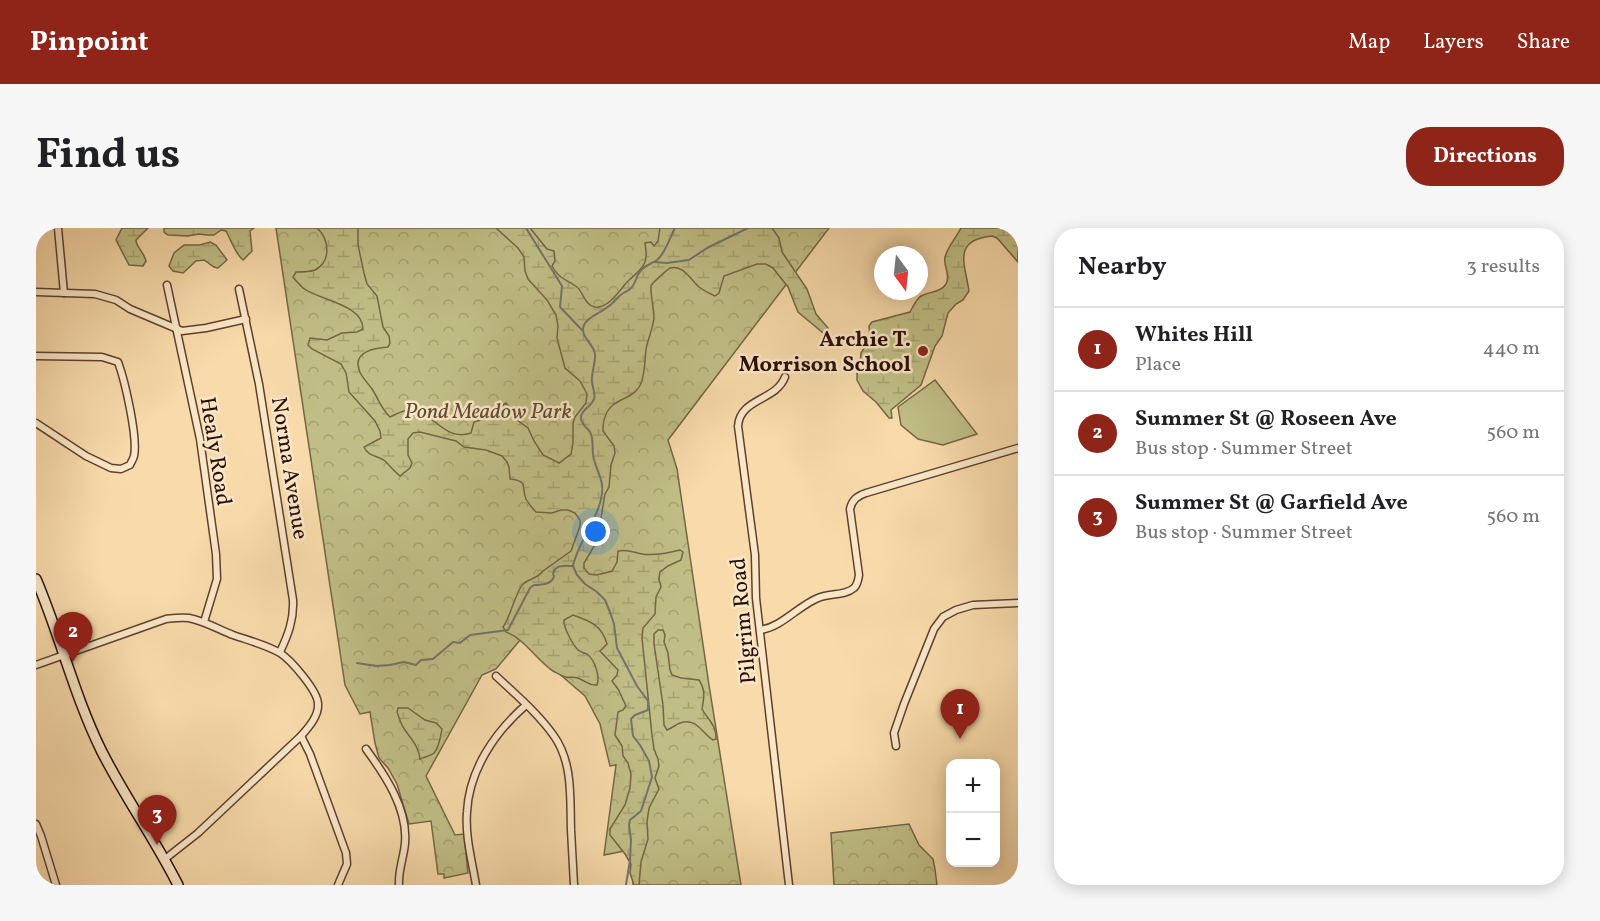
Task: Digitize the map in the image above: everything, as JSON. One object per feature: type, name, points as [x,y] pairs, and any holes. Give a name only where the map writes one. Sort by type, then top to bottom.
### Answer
[{"type":"street","points":[[49,228],[58,231],[64,293]]},
{"type":"street","name":"Healy Road","points":[[167,285],[200,439],[216,554],[218,579],[204,622]]},
{"type":"street","name":"Norma Avenue","points":[[239,289],[266,426],[293,600],[292,621],[280,652]]},
{"type":"street","points":[[36,292],[95,294],[116,300],[130,309],[182,330],[246,319]]},
{"type":"street","points":[[36,356],[102,357],[118,362],[131,414],[134,456],[130,465],[121,469],[111,468],[86,456],[36,423]]},
{"type":"street","name":"Pilgrim Road","points":[[784,377],[778,389],[745,409],[738,422],[789,885]]},
{"type":"street","points":[[760,630],[772,627],[815,599],[828,594],[849,591],[855,587],[859,575],[850,509],[858,496],[1018,448]]},
{"type":"street","points":[[37,584],[101,750],[178,885]]},
{"type":"street","points":[[896,746],[894,733],[904,704],[934,629],[943,617],[973,605],[1018,603]]},
{"type":"street","points":[[36,665],[166,619],[179,617],[204,622],[280,652],[294,665],[312,689],[319,704],[313,720],[301,736],[198,833],[165,859]]},
{"type":"street","points":[[496,676],[534,712],[556,738],[563,751],[571,792],[574,885]]},
{"type":"street","points":[[476,885],[467,828],[467,811],[472,783],[494,740],[526,705]]},
{"type":"street","points":[[301,736],[310,754],[346,853],[347,864],[338,885]]},
{"type":"street","points":[[366,749],[387,778],[403,822],[405,842],[399,885]]},
{"type":"street","points":[[36,824],[56,885]]},
{"type":"green space","points":[[122,228],[148,228],[136,240],[146,261],[143,266],[129,265],[116,240]]},
{"type":"green space","points":[[164,228],[254,228],[250,231],[252,251],[243,260],[240,258],[226,231],[221,230],[214,235],[188,236],[168,235],[164,232]]},
{"type":"green space","name":"Pond Meadow Park","points":[[276,228],[829,228],[668,440],[677,469],[741,885],[633,885],[635,849],[604,855],[616,765],[610,766],[600,724],[585,696],[520,640],[496,669],[482,675],[426,776],[455,835],[464,834],[468,873],[444,878],[444,874],[438,874],[431,821],[409,824],[397,784],[379,758],[370,712],[360,714],[345,685]]},
{"type":"green space","points":[[317,228],[358,228],[358,245],[367,284],[377,296],[383,327],[389,336],[390,343],[388,347],[362,354],[358,363],[359,369],[390,417],[409,410],[420,412],[446,430],[462,435],[471,433],[474,422],[494,415],[506,403],[513,417],[528,428],[543,455],[559,463],[571,454],[573,423],[586,403],[587,394],[580,381],[565,368],[557,338],[556,315],[547,300],[528,279],[524,257],[518,248],[496,228],[530,228],[547,249],[554,251],[555,261],[552,266],[557,274],[577,287],[591,306],[600,307],[609,302],[642,268],[646,254],[645,243],[651,242],[654,246],[658,241],[660,228],[772,228],[779,238],[782,252],[807,289],[816,314],[828,328],[828,337],[798,312],[788,287],[773,268],[766,264],[757,264],[724,276],[719,293],[715,296],[699,287],[683,270],[670,268],[651,286],[654,318],[646,349],[641,385],[631,395],[613,405],[604,419],[603,431],[614,446],[615,453],[596,543],[584,563],[584,568],[589,574],[597,575],[612,571],[617,562],[618,551],[621,550],[647,555],[680,550],[683,552],[681,560],[660,572],[661,587],[656,597],[655,614],[643,628],[642,638],[652,735],[659,766],[655,778],[659,789],[649,808],[648,839],[641,862],[639,885],[634,885],[630,873],[631,864],[610,835],[610,829],[625,805],[631,774],[623,756],[622,746],[615,735],[618,712],[626,706],[612,681],[618,670],[600,651],[607,644],[602,632],[585,619],[573,615],[564,620],[574,644],[579,651],[590,657],[594,664],[598,677],[597,685],[594,685],[553,671],[503,627],[523,584],[571,551],[580,520],[575,513],[568,510],[552,513],[536,512],[526,499],[522,483],[510,479],[507,462],[502,456],[486,450],[464,447],[456,441],[420,432],[413,433],[408,439],[408,455],[412,463],[410,468],[400,476],[385,461],[366,450],[364,447],[381,438],[375,421],[349,392],[346,373],[341,364],[308,345],[310,338],[327,340],[342,333],[357,332],[363,329],[356,314],[348,308],[310,292],[293,277],[296,272],[315,270],[324,261],[326,244]]},
{"type":"green space","points":[[961,228],[1018,228],[1018,262],[997,238],[992,236],[979,238],[966,248],[964,263],[969,291],[963,300],[948,313],[942,336],[935,346],[921,385],[891,410],[892,418],[889,418],[863,391],[857,380],[861,353],[870,338],[869,326],[872,322],[910,312],[917,300],[928,300],[928,294],[944,287],[948,277],[945,257]]},
{"type":"green space","points":[[210,242],[216,245],[227,260],[218,268],[204,260],[196,261],[183,273],[173,271],[169,266],[174,253],[184,245],[200,245]]},
{"type":"green space","points":[[935,380],[977,434],[943,445],[918,439],[901,425],[898,407]]},
{"type":"green space","points":[[658,630],[663,630],[665,635],[664,642],[672,675],[699,680],[703,687],[702,709],[714,727],[716,739],[713,740],[690,722],[680,723],[667,730],[664,725],[654,644],[654,634]]},
{"type":"green space","points":[[398,708],[408,708],[425,720],[436,723],[442,729],[436,751],[433,754],[420,759],[416,746],[401,723]]},
{"type":"green space","points":[[909,824],[919,845],[933,859],[937,885],[834,885],[831,833]]},
{"type":"waterway","points":[[526,228],[562,286],[560,307],[582,330]]},
{"type":"waterway","points":[[626,885],[630,860],[630,820],[641,811],[652,777],[649,761],[633,736],[631,719],[648,710],[648,701],[637,686],[617,648],[614,624],[605,600],[585,584],[573,566],[602,495],[592,437],[581,419],[583,412],[593,402],[592,378],[595,361],[595,354],[583,329],[588,319],[632,287],[643,269],[660,257],[675,228]]},
{"type":"waterway","points":[[654,262],[689,260],[707,248],[748,228]]},
{"type":"waterway","points":[[357,663],[376,666],[404,662],[416,665],[421,660],[433,659],[453,642],[460,643],[470,635],[508,630],[530,588],[550,582],[557,567],[573,566]]},
{"type":"place","name":"Archie T. Morrison School","points":[[923,351]]},
{"type":"place","name":"Summer St @ Roseen Ave","points":[[73,662]]},
{"type":"place","name":"Whites Hill","points":[[960,739]]},
{"type":"place","name":"Summer St @ Garfield Ave","points":[[157,845]]}]
